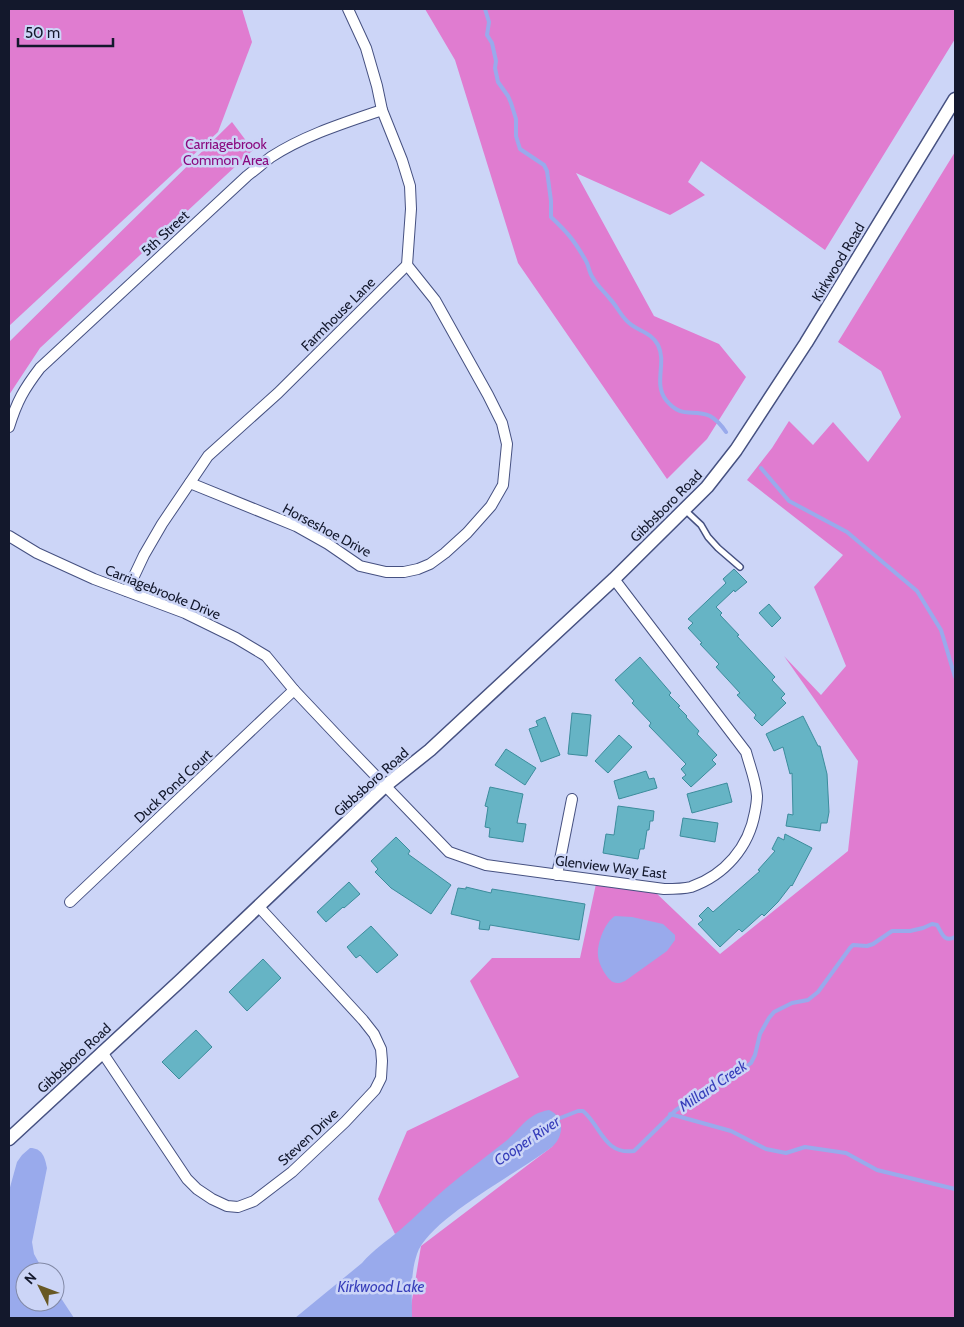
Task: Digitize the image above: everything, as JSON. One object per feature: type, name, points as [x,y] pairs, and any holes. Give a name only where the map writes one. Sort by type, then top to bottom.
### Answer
[{"type":"street","points":[[348,9],[366,48],[382,110],[410,186],[411,209],[407,265]]},
{"type":"street","name":"Kirkwood Road","points":[[744,439],[806,344],[955,99]]},
{"type":"street","name":"5th Street","points":[[9,427],[16,403],[25,387],[40,368],[247,176],[271,157],[293,144],[326,129],[382,110]]},
{"type":"street","name":"Farmhouse Lane","points":[[127,591],[144,555],[162,524],[208,456],[278,393],[407,265]]},
{"type":"street","name":"Horseshoe Drive","points":[[190,483],[296,526],[328,544],[360,566],[386,572],[418,570],[446,553],[467,533],[491,506],[503,485],[507,444],[502,423],[435,300],[407,265]]},
{"type":"street","name":"Gibbsboro Road","points":[[9,1139],[259,907],[385,786],[430,750],[614,579],[707,487],[744,439]]},
{"type":"street","name":"Carriagebrooke Drive","points":[[9,536],[94,579],[185,613],[236,638],[266,656],[294,690],[385,786]]},
{"type":"street","name":"Glenview Way East","points":[[385,786],[449,852],[486,865],[664,889],[689,887],[709,879],[726,866],[740,850],[753,823],[757,799],[754,779],[746,752],[614,579]]},
{"type":"street","name":"Duck Pond Court","points":[[70,902],[294,690]]},
{"type":"street","points":[[557,874],[572,799]]},
{"type":"street","name":"Steven Drive","points":[[102,1052],[187,1179],[197,1189],[212,1199],[227,1206],[238,1207],[254,1201],[299,1166],[375,1090],[381,1078],[381,1048],[374,1034],[363,1020],[259,907]]},
{"type":"lane","points":[[685,510],[701,525],[718,548],[740,567]]},
{"type":"green space","points":[[9,9],[242,9],[252,42],[218,132],[9,326]]},
{"type":"green space","points":[[425,9],[955,9],[955,39],[825,250],[701,161],[688,182],[705,195],[670,215],[576,173],[654,316],[719,344],[746,377],[707,439],[667,479],[518,263],[455,60]]},
{"type":"green space","name":"Carriagebrook Common Area","points":[[232,122],[253,150],[40,348],[9,395],[9,342]]},
{"type":"green space","points":[[955,152],[955,1318],[409,1318],[421,1246],[553,1146],[395,1234],[378,1199],[407,1131],[519,1077],[470,981],[492,958],[580,958],[596,884],[654,891],[720,954],[848,851],[858,761],[784,656],[821,695],[846,666],[814,587],[843,555],[747,480],[772,448],[789,421],[813,445],[833,422],[868,462],[901,417],[881,371],[838,342]]},
{"type":"water","points":[[615,916],[632,917],[663,924],[675,935],[675,940],[667,951],[620,983],[613,982],[605,974],[598,955],[602,933]]},
{"type":"water","name":"Kirkwood Lake","points":[[549,1110],[558,1117],[561,1126],[557,1142],[457,1211],[439,1225],[425,1240],[417,1254],[413,1269],[412,1318],[295,1318],[362,1263],[445,1189],[506,1141],[529,1118]]},
{"type":"water","points":[[30,1148],[40,1151],[47,1168],[32,1242],[34,1254],[38,1262],[15,1262],[15,1312],[65,1312],[65,1304],[74,1318],[9,1318],[9,1191],[17,1162]]},
{"type":"building","points":[[734,569],[747,582],[735,592],[734,590],[716,607],[722,613],[720,615],[739,635],[737,636],[775,677],[772,680],[785,694],[781,698],[786,703],[762,726],[754,718],[756,715],[737,695],[740,693],[716,667],[719,664],[688,628],[693,623],[688,619],[726,583],[723,579]]},
{"type":"building","points":[[769,604],[781,618],[772,627],[759,613]]},
{"type":"building","points":[[640,657],[671,693],[669,695],[699,731],[697,734],[717,755],[712,760],[716,764],[691,787],[682,778],[686,775],[681,769],[686,764],[649,726],[651,723],[632,703],[634,701],[615,680]]},
{"type":"building","points":[[572,713],[591,715],[587,756],[568,754]]},
{"type":"building","points":[[803,716],[818,746],[820,746],[827,774],[829,812],[827,823],[821,823],[820,831],[786,826],[788,814],[793,815],[792,773],[790,774],[783,747],[774,751],[766,734]]},
{"type":"building","points":[[545,717],[560,755],[541,762],[529,729],[538,726],[536,721]]},
{"type":"building","points":[[619,735],[632,747],[608,773],[595,761]]},
{"type":"building","points":[[506,749],[536,768],[525,785],[495,765]]},
{"type":"building","points":[[646,771],[649,779],[654,778],[657,788],[619,799],[614,781]]},
{"type":"building","points":[[727,783],[732,802],[692,813],[687,794]]},
{"type":"building","points":[[490,787],[523,794],[517,823],[526,824],[523,842],[489,837],[490,828],[485,827],[488,807],[485,806]]},
{"type":"building","points":[[618,806],[654,811],[653,821],[650,821],[649,830],[647,830],[644,849],[640,849],[638,859],[603,853],[606,834],[614,835]]},
{"type":"building","points":[[683,818],[718,823],[715,842],[680,836]]},
{"type":"building","points":[[785,834],[812,848],[792,886],[764,916],[762,914],[742,932],[739,929],[720,947],[698,924],[703,920],[699,916],[708,907],[713,912],[760,871],[758,870],[775,851],[772,849],[778,837],[784,840]]},
{"type":"building","points":[[396,837],[410,851],[408,854],[451,885],[431,914],[391,888],[375,872],[378,869],[371,861]]},
{"type":"building","points":[[349,882],[360,894],[326,922],[317,912]]},
{"type":"building","points":[[466,887],[491,893],[492,889],[585,904],[579,940],[490,925],[489,930],[479,929],[480,921],[451,914],[458,888],[466,889]]},
{"type":"building","points":[[371,926],[398,955],[377,973],[360,955],[356,958],[347,947]]},
{"type":"building","points":[[263,959],[281,978],[247,1011],[229,992]]},
{"type":"building","points":[[196,1030],[212,1047],[179,1079],[162,1062]]},
{"type":"waterway","points":[[485,9],[489,22],[487,35],[492,43],[498,82],[511,103],[516,119],[516,136],[520,149],[544,165],[547,171],[551,217],[574,242],[586,261],[595,281],[624,318],[634,327],[655,340],[660,352],[660,380],[662,393],[666,400],[682,412],[710,416],[726,432]]},
{"type":"waterway","points":[[761,468],[789,501],[847,532],[917,591],[941,630],[955,677]]},
{"type":"waterway","name":"Millard Creek","points":[[555,1120],[578,1111],[583,1111],[609,1144],[616,1149],[634,1151],[676,1110],[719,1081],[751,1063],[760,1034],[774,1012],[792,1003],[808,1000],[818,992],[853,945],[867,946],[892,931],[910,931],[932,924],[937,925],[946,938],[951,939],[955,937]]},
{"type":"waterway","name":"Cooper River","points":[[670,1114],[731,1131],[766,1149],[786,1153],[805,1147],[846,1153],[877,1170],[955,1189]]}]
